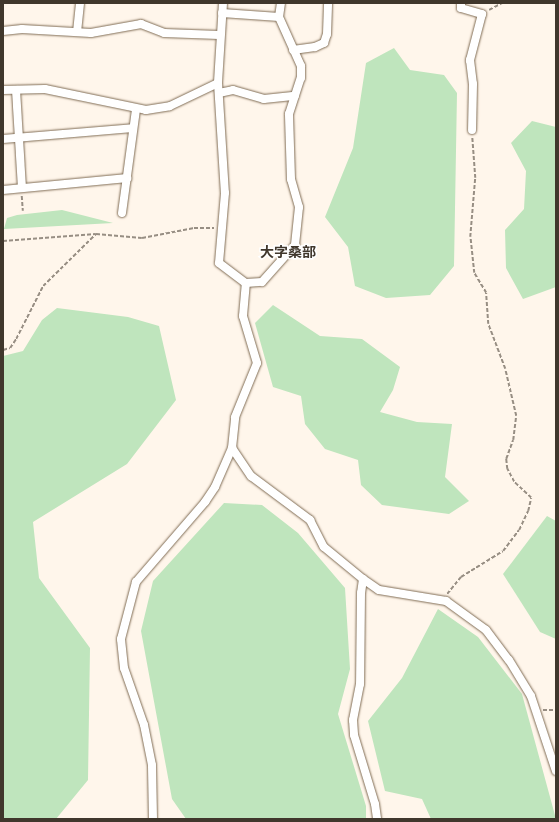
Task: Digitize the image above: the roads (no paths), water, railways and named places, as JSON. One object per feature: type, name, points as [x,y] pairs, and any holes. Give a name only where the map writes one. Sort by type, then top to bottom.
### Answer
[{"type":"street","points":[[77,32],[80,3]]},
{"type":"street","points":[[223,3],[219,35],[218,83],[226,168],[224,228],[219,263],[246,283],[262,282],[295,245],[299,207],[291,179],[289,114],[301,78],[301,66],[279,17],[281,3]]},
{"type":"street","points":[[293,50],[315,47],[324,42],[327,34],[328,3]]},
{"type":"street","points":[[461,3],[461,8],[482,14],[470,60],[473,84],[472,130]]},
{"type":"street","points":[[222,12],[279,17]]},
{"type":"street","points":[[3,31],[22,29],[77,32],[107,31],[141,24],[164,34],[219,35]]},
{"type":"street","points":[[3,90],[44,89],[136,109],[155,110],[170,106],[218,83]]},
{"type":"street","points":[[16,90],[22,188]]},
{"type":"street","points":[[219,93],[233,90],[264,99],[296,96]]},
{"type":"street","points":[[122,213],[136,109]]},
{"type":"street","points":[[3,139],[133,128]]},
{"type":"street","points":[[3,190],[127,178]]},
{"type":"street","points":[[153,819],[152,765],[144,725],[124,668],[123,632],[136,582],[205,502],[216,487],[232,448],[235,417],[257,363],[243,316],[246,283]]},
{"type":"street","points":[[232,448],[251,476],[310,520],[324,547],[363,579],[379,590],[442,600],[467,615],[486,630],[523,680],[556,771]]},
{"type":"street","points":[[363,579],[361,593],[360,684],[353,720],[354,735],[375,804],[377,819]]},
{"type":"district","name":"大字桑部","points":[[288,252]]}]
